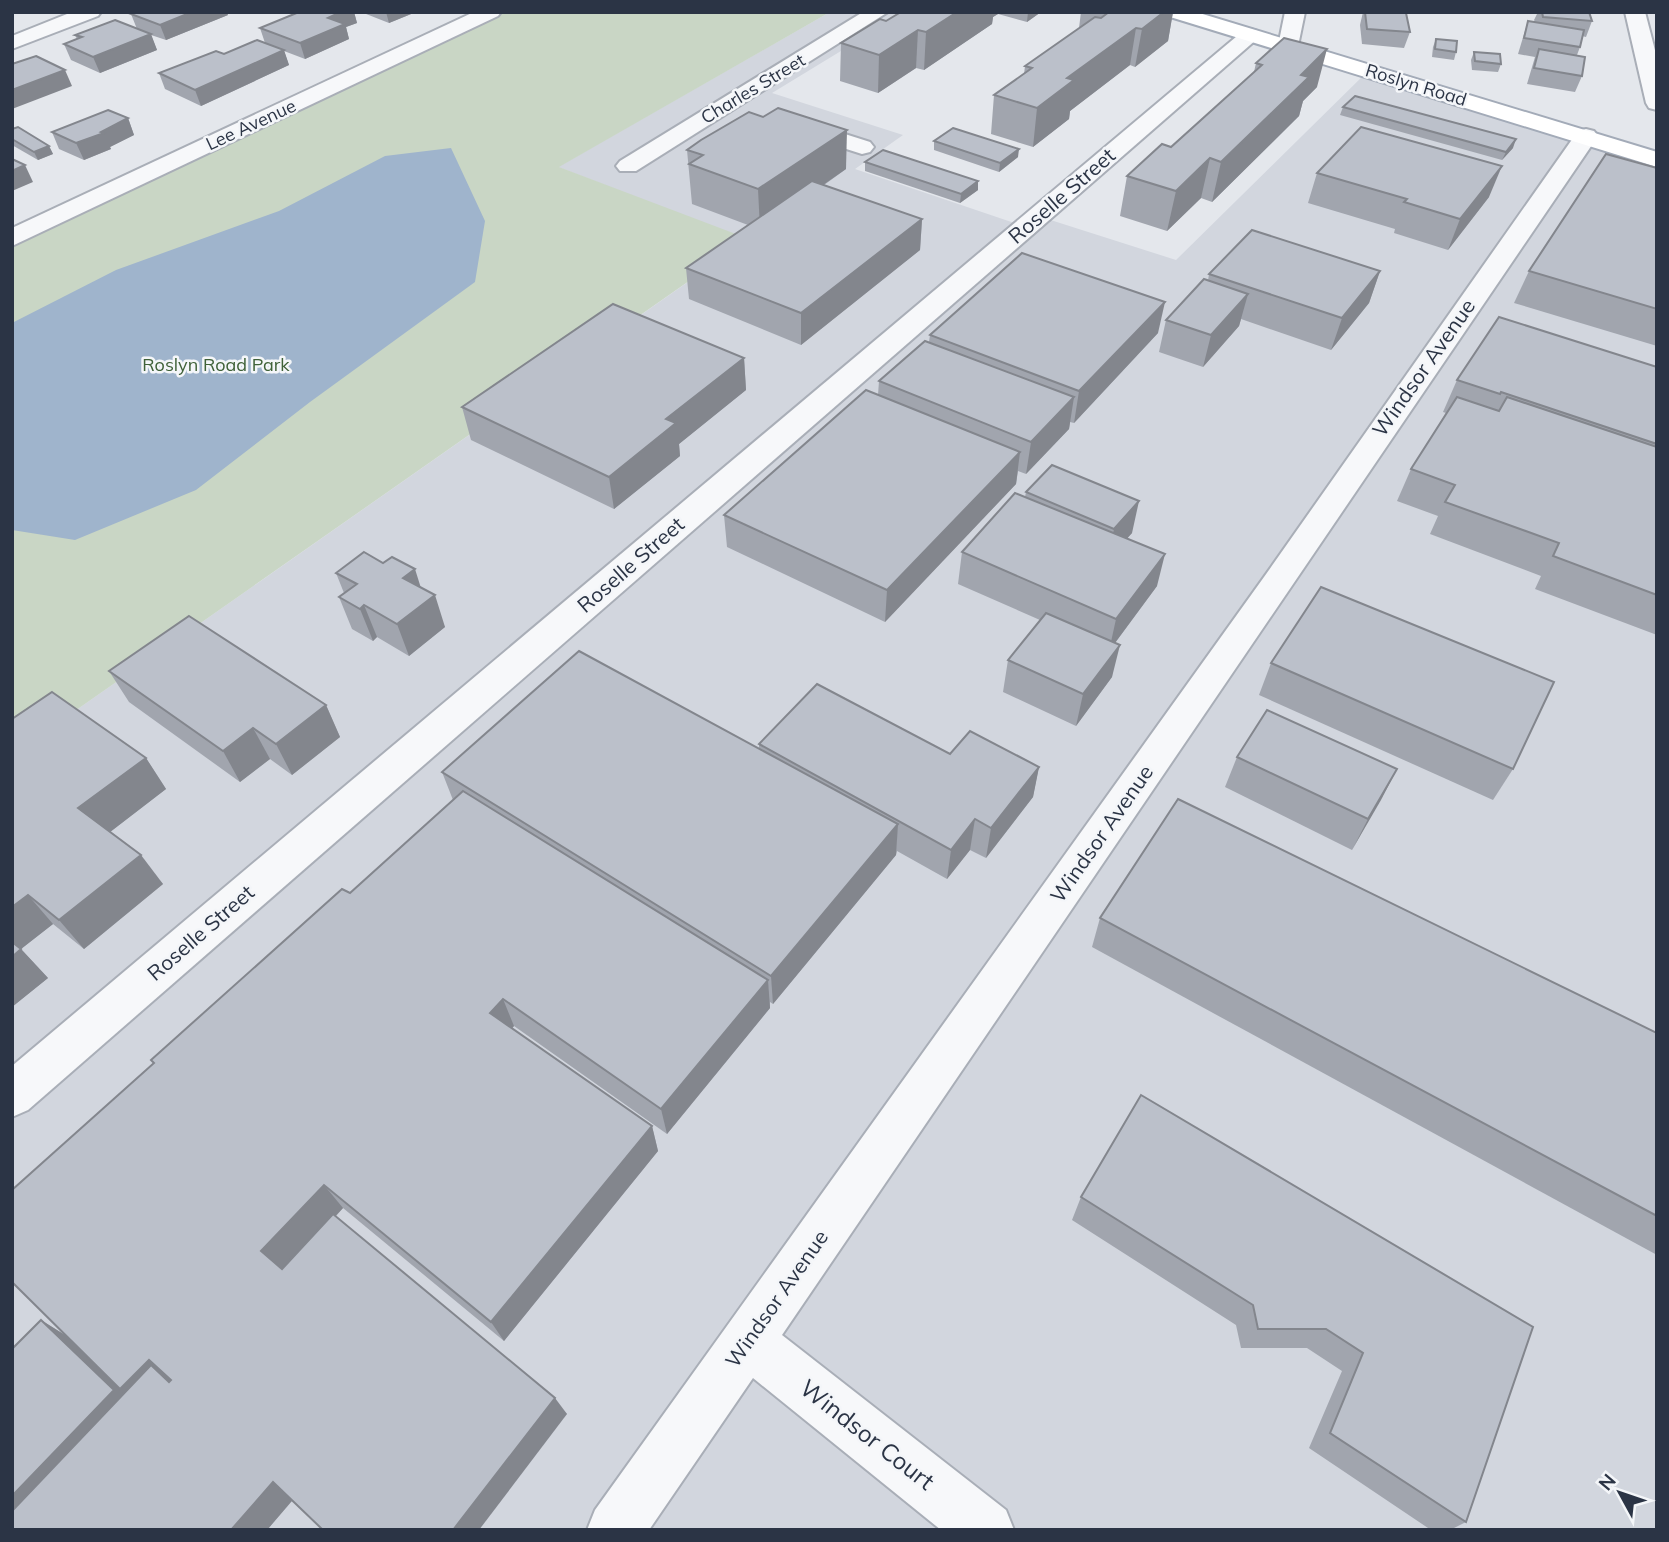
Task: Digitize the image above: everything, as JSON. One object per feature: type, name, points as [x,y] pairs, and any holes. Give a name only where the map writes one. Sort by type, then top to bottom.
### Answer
[{"type":"main road","name":"Roslyn Road","points":[[1174,12],[1586,136],[1657,160]]},
{"type":"street","points":[[12,43],[91,12]]},
{"type":"street","name":"Lee Avenue","points":[[12,238],[491,12]]},
{"type":"street","name":"Charles Street","points":[[628,166],[878,12]]},
{"type":"street","points":[[1288,46],[1295,12]]},
{"type":"street","points":[[1635,12],[1657,103]]},
{"type":"street","name":"Roselle Street","points":[[12,1095],[1250,35]]},
{"type":"street","points":[[730,103],[756,112]]},
{"type":"street","points":[[783,120],[862,146]]},
{"type":"street","name":"Windsor Avenue","points":[[615,1530],[1586,136]]},
{"type":"street","name":"Windsor Court","points":[[747,1340],[986,1530]]},
{"type":"shaded area","points":[[830,12],[905,12],[772,93],[903,135],[855,169],[1026,227],[1038,216],[1176,260],[1369,70],[1657,160],[1657,1530],[12,1530],[12,755],[748,240],[558,167]]},
{"type":"green space","name":"Roslyn Road Park","points":[[488,12],[830,12],[559,167],[749,239],[12,755],[12,237]]},
{"type":"water","points":[[451,148],[485,221],[475,282],[310,402],[196,490],[75,540],[12,530],[12,323],[116,270],[279,211],[385,156]]},
{"type":"building","points":[[192,12],[160,25],[131,14]]},
{"type":"building","points":[[299,12],[341,12],[328,18],[345,24],[300,43],[260,28]]},
{"type":"building","points":[[901,12],[957,12],[926,32],[918,30],[879,55],[841,43],[880,19],[886,21]]},
{"type":"building","points":[[1109,12],[1164,12],[1142,29],[1136,28],[1067,78],[1074,80],[1037,108],[994,95],[1032,68],[1025,66],[1095,17],[1101,18]]},
{"type":"building","points":[[1365,12],[1406,13],[1410,32],[1367,29]]},
{"type":"building","points":[[1542,12],[1589,12],[1592,21],[1543,17]]},
{"type":"building","points":[[115,20],[151,34],[93,57],[64,44],[82,37],[75,35]]},
{"type":"building","points":[[1528,21],[1584,30],[1580,47],[1524,38]]},
{"type":"building","points":[[1284,38],[1327,49],[1301,75],[1309,77],[1221,162],[1210,158],[1176,191],[1127,176],[1162,144],[1171,147],[1262,65],[1256,63]]},
{"type":"building","points":[[1436,39],[1457,41],[1456,52],[1435,49]]},
{"type":"building","points":[[257,40],[284,50],[195,90],[159,73],[216,51],[224,54]]},
{"type":"building","points":[[1539,49],[1585,57],[1582,76],[1534,68]]},
{"type":"building","points":[[1474,52],[1500,54],[1501,64],[1475,61]]},
{"type":"building","points":[[36,56],[65,70],[12,90],[12,64]]},
{"type":"building","points":[[1355,96],[1516,139],[1506,152],[1343,107]]},
{"type":"building","points":[[778,108],[847,130],[758,189],[689,164],[703,155],[687,150],[701,140],[749,112],[763,117]]},
{"type":"building","points":[[108,110],[128,118],[101,132],[104,133],[76,143],[52,132]]},
{"type":"building","points":[[18,127],[49,146],[34,152],[12,139],[12,129]]},
{"type":"building","points":[[1361,127],[1502,166],[1460,219],[1404,202],[1407,199],[1317,173]]},
{"type":"building","points":[[953,128],[1019,149],[1000,163],[934,141]]},
{"type":"building","points":[[883,150],[978,181],[961,194],[865,162]]},
{"type":"building","points":[[1606,154],[1657,168],[1657,309],[1529,271]]},
{"type":"building","points":[[12,159],[25,165],[12,171]]},
{"type":"building","points":[[812,181],[922,219],[801,313],[686,268]]},
{"type":"building","points":[[1252,230],[1380,271],[1342,318],[1209,274]]},
{"type":"building","points":[[1022,253],[1165,302],[1079,391],[930,335]]},
{"type":"building","points":[[1204,279],[1248,294],[1211,335],[1166,320]]},
{"type":"building","points":[[613,304],[744,358],[666,419],[676,423],[609,477],[462,407]]},
{"type":"building","points":[[1499,317],[1657,367],[1657,444],[1457,380]]},
{"type":"building","points":[[925,341],[1074,397],[1031,442],[879,381]]},
{"type":"building","points":[[866,390],[1020,452],[887,590],[724,515]]},
{"type":"building","points":[[1457,397],[1499,411],[1507,397],[1657,447],[1657,595],[1553,556],[1559,543],[1445,502],[1455,485],[1411,469]]},
{"type":"building","points":[[1052,465],[1139,501],[1114,529],[1026,492]]},
{"type":"building","points":[[1015,493],[1165,554],[1116,619],[962,552]]},
{"type":"building","points":[[364,552],[383,563],[392,557],[415,569],[403,578],[435,595],[397,624],[364,605],[360,609],[339,597],[357,584],[336,573]]},
{"type":"building","points":[[1321,587],[1554,682],[1513,769],[1271,663]]},
{"type":"building","points":[[1046,613],[1120,645],[1083,694],[1008,660]]},
{"type":"building","points":[[189,616],[326,705],[276,744],[253,728],[223,751],[109,671]]},
{"type":"building","points":[[579,651],[898,824],[771,976],[442,772]]},
{"type":"building","points":[[817,684],[950,754],[970,731],[1039,767],[991,828],[975,819],[951,850],[759,744]]},
{"type":"building","points":[[52,692],[146,758],[78,808],[141,855],[59,920],[28,895],[12,907],[12,719]]},
{"type":"building","points":[[1267,710],[1397,769],[1368,819],[1237,757]]},
{"type":"building","points":[[463,791],[768,980],[661,1109],[503,999],[490,1013],[652,1126],[491,1322],[324,1185],[261,1251],[282,1269],[333,1214],[555,1398],[453,1530],[323,1530],[273,1482],[231,1530],[12,1530],[12,1511],[151,1365],[169,1382],[171,1380],[149,1360],[120,1389],[12,1282],[12,1190],[154,1063],[151,1060],[342,889],[350,893]]},
{"type":"building","points":[[1178,799],[1657,1033],[1657,1216],[1100,918]]},
{"type":"building","points":[[12,942],[21,949],[12,957]]},
{"type":"building","points":[[1141,1095],[1533,1327],[1466,1522],[1330,1433],[1363,1353],[1326,1329],[1258,1329],[1253,1305],[1081,1197]]},
{"type":"building","points":[[41,1320],[114,1390],[12,1496],[12,1349]]}]
